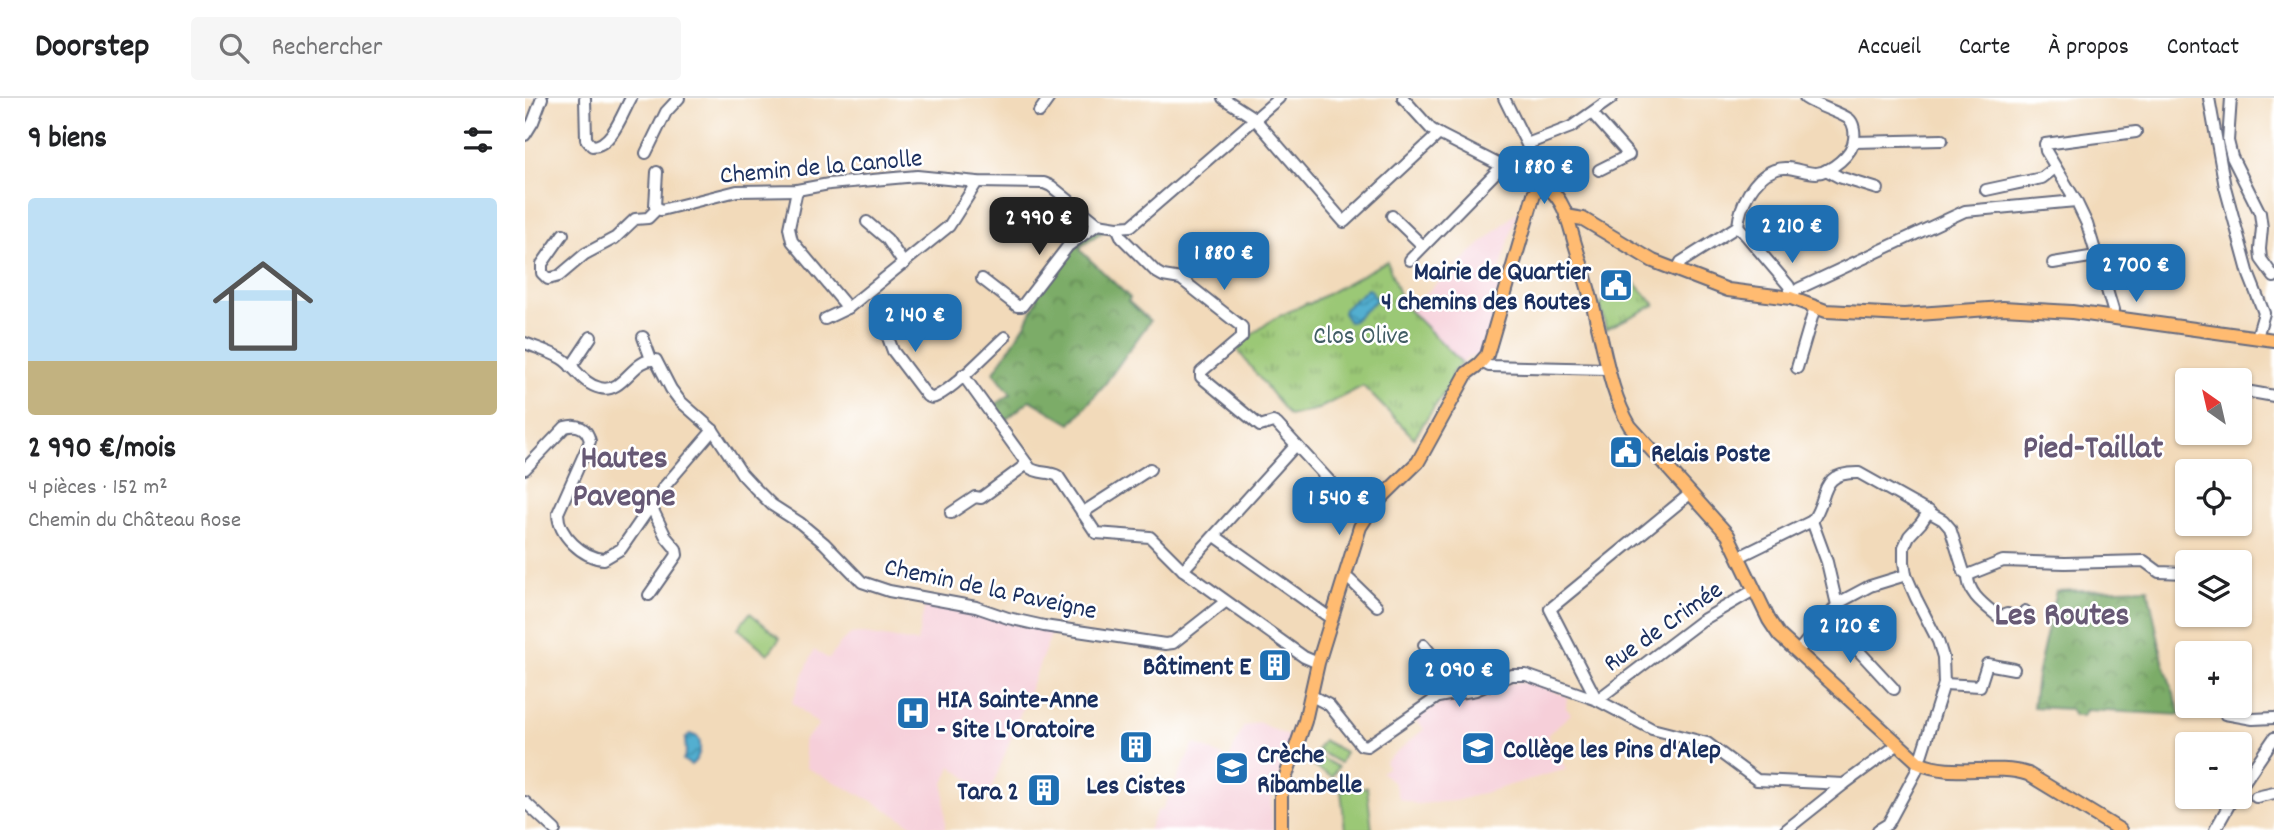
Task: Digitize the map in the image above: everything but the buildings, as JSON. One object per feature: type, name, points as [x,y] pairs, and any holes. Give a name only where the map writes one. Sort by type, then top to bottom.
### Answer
[{"type":"main road","points":[[1281,830],[1280,790],[1312,696],[1318,663],[1356,538],[1374,505],[1418,462],[1467,373],[1487,355],[1534,194],[1542,184],[1557,197],[1566,216],[1584,272],[1607,369],[1622,413],[1630,426],[1728,535],[1773,628],[1919,763],[1941,769],[2014,770],[2028,774],[2120,830]]},
{"type":"main road","points":[[1566,216],[1583,219],[1653,261],[1728,290],[1791,298],[1837,313],[1904,315],[2003,308],[2106,316],[2274,340]]},
{"type":"street","points":[[525,135],[542,98]]},
{"type":"street","points":[[585,98],[586,139],[592,146],[606,142],[631,98]]},
{"type":"street","points":[[646,153],[666,112],[679,98]]},
{"type":"street","points":[[1039,112],[1049,98]]},
{"type":"street","points":[[1223,98],[1254,118],[1344,222],[1439,134]]},
{"type":"street","points":[[982,279],[1017,306],[1022,306],[1067,246],[1098,224],[1131,226],[1279,98]]},
{"type":"street","points":[[1403,98],[1431,129],[1439,134],[1542,184]]},
{"type":"street","points":[[1504,98],[1527,144],[1542,184]]},
{"type":"street","points":[[1527,144],[1561,132],[1612,98]]},
{"type":"street","points":[[1791,298],[1789,286],[1738,226],[1739,211],[1754,186],[1772,170],[1785,167],[1816,173],[1826,170],[1846,156],[1854,142],[1853,126],[1849,119],[1805,98]]},
{"type":"street","points":[[2209,98],[2225,187],[2249,275],[2264,313],[2257,338]]},
{"type":"street","points":[[2231,98],[2228,141],[2232,157],[2260,213],[2261,259],[2274,277]]},
{"type":"street","points":[[1592,113],[1629,155],[1599,170]]},
{"type":"street","points":[[2106,316],[2113,310],[2087,224],[2046,151],[2045,144],[2136,131]]},
{"type":"street","points":[[1854,142],[1942,139]]},
{"type":"street","points":[[1410,260],[1502,166]]},
{"type":"street","points":[[1986,190],[2042,178],[2055,168]]},
{"type":"street","points":[[1826,170],[1839,177],[1878,189]]},
{"type":"street","points":[[657,172],[657,209]]},
{"type":"street","name":"Chemin de la Canolle","points":[[563,234],[542,264],[542,274],[548,279],[559,276],[585,254],[615,239],[635,219],[648,218],[657,209],[737,191],[797,190],[829,184],[917,176],[977,182],[1044,183],[1098,224]]},
{"type":"street","points":[[825,319],[848,308],[949,226],[977,182]]},
{"type":"street","points":[[797,190],[789,228],[792,241],[848,308]]},
{"type":"street","points":[[1791,298],[1800,288],[1965,211],[2076,201]]},
{"type":"street","points":[[1392,216],[1423,246]]},
{"type":"street","points":[[867,222],[887,239],[904,264]]},
{"type":"street","points":[[1677,270],[1681,262],[1738,226]]},
{"type":"street","points":[[1117,227],[1122,238],[1156,272],[1181,279],[1242,327],[1242,337],[1201,372],[1201,377],[1260,426],[1273,422],[1277,424],[1357,511],[1366,516]]},
{"type":"street","points":[[2053,263],[2097,256]]},
{"type":"street","points":[[1797,368],[1815,307]]},
{"type":"street","points":[[886,332],[893,351],[926,396],[938,396],[1005,337]]},
{"type":"street","points":[[571,367],[591,337]]},
{"type":"street","name":"Chemin de la Paveigne","points":[[643,337],[651,359],[658,362],[671,389],[680,401],[713,430],[742,474],[772,505],[800,523],[862,582],[889,592],[975,607],[1044,626],[1165,645],[1173,643],[1225,602]]},
{"type":"street","points":[[525,343],[563,359],[586,382],[598,388],[608,389],[618,385],[644,361],[651,359]]},
{"type":"street","points":[[1482,362],[1489,366],[1607,369]]},
{"type":"street","points":[[963,375],[1027,464],[1034,471],[1052,473],[1058,477],[1096,533],[1150,537],[1183,570],[1225,602],[1304,657],[1318,663]]},
{"type":"street","points":[[2252,392],[2274,396]]},
{"type":"street","points":[[525,469],[565,427],[581,427],[588,433],[590,441],[558,513],[558,522],[568,539],[597,559],[612,556],[621,549],[664,487],[713,430]]},
{"type":"street","points":[[1183,570],[1296,445]]},
{"type":"street","points":[[951,513],[975,497],[981,498],[1027,464]]},
{"type":"street","points":[[1082,513],[1150,469]]},
{"type":"street","points":[[1745,554],[1812,521],[1818,514],[1826,486],[1833,477],[1859,473],[1943,520],[1950,528],[1971,590],[1985,606],[1999,617],[2007,614],[2022,619],[2025,611]]},
{"type":"street","points":[[1597,700],[1550,609],[1691,493]]},
{"type":"street","points":[[649,595],[677,555],[651,506]]},
{"type":"street","points":[[1878,830],[1888,824],[1919,763],[1944,684],[1943,657],[1938,641],[1906,575],[1905,547],[1909,536],[1929,511]]},
{"type":"street","points":[[1812,521],[1827,562],[1837,605]]},
{"type":"street","points":[[1215,536],[1326,615],[1333,617]]},
{"type":"street","points":[[1968,575],[2003,561],[2144,561],[2159,572],[2175,573]]},
{"type":"street","points":[[1798,651],[1837,605],[1870,586],[1906,575]]},
{"type":"street","points":[[1344,579],[1350,580],[1377,606]]},
{"type":"street","name":"Rue de Crimée","points":[[1597,700],[1702,621],[1754,590]]},
{"type":"street","points":[[1824,621],[1844,635],[1894,689]]},
{"type":"street","points":[[1424,645],[1461,692]]},
{"type":"street","points":[[1944,684],[1980,686],[1987,664],[2014,669]]},
{"type":"street","points":[[1312,696],[1329,705],[1361,745],[1367,746],[1438,697],[1476,690],[1512,675],[1526,675],[1597,700],[1652,729],[1707,743],[1757,780],[1844,785]]},
{"type":"street","points":[[2247,718],[2274,718]]},
{"type":"street","points":[[2252,770],[2274,738]]},
{"type":"street","points":[[1786,830],[1897,745]]},
{"type":"street","points":[[2256,797],[2274,793]]},
{"type":"street","points":[[525,802],[555,830]]},
{"type":"street","points":[[2215,830],[2227,809]]},
{"type":"shaded area","points":[[1517,212],[1499,274],[1504,280],[1484,350],[1479,357],[1469,357],[1462,363],[1408,309]]},
{"type":"shaded area","name":"HIA Sainte-Anne - Site L'Oratoire","points":[[925,603],[943,604],[1052,632],[989,795],[951,766],[944,784],[945,830],[920,830],[876,803],[807,768],[803,741],[819,725],[792,702],[814,650],[829,659],[840,643],[851,634],[858,633],[917,642]]},
{"type":"shaded area","name":"Collège les Pins d'Alep","points":[[1528,682],[1567,696],[1566,708],[1571,714],[1547,735],[1566,769],[1456,801],[1417,804],[1399,799],[1394,783],[1381,772],[1388,767],[1385,762],[1424,729],[1415,720],[1443,701],[1508,683]]},
{"type":"shaded area","name":"Crèche Ribambelle","points":[[1258,722],[1292,738],[1274,787],[1271,805],[1273,830],[1148,830],[1157,811],[1162,810],[1194,743],[1229,759],[1243,727]]},
{"type":"green space","points":[[1104,226],[1107,229],[1081,246],[1081,251],[1150,321],[1105,384],[1071,424],[1030,400],[1002,423],[992,407],[1011,394],[994,372],[1026,323],[1038,298],[1034,295],[1070,247]]},
{"type":"green space","name":"Clos Olive","points":[[1387,261],[1402,303],[1462,363],[1451,373],[1453,379],[1414,438],[1363,386],[1318,409],[1289,416],[1237,346],[1273,319],[1309,304]]},
{"type":"green space","points":[[1631,278],[1655,305],[1606,329],[1600,304],[1622,294]]},
{"type":"green space","points":[[2148,588],[2163,661],[2175,697],[2175,715],[2086,710],[2083,716],[2074,716],[2070,709],[2033,707],[2037,676],[2056,591]]},
{"type":"green space","points":[[750,613],[780,638],[768,654],[738,628]]},
{"type":"green space","points":[[1323,740],[1345,752],[1340,763],[1317,750]]},
{"type":"green space","points":[[1315,754],[1338,767],[1332,777],[1309,764]]},
{"type":"green space","points":[[1367,787],[1372,830],[1345,830],[1341,790]]},
{"type":"water","points":[[1367,289],[1371,290],[1376,300],[1349,322],[1343,313],[1344,309]]},
{"type":"water","points":[[690,734],[698,737],[700,744],[698,756],[691,765],[683,760],[686,752],[685,739]]},
{"type":"place","name":"Mairie de Quartier 4 chemins des Routes","points":[[1616,285]]},
{"type":"place","name":"Relais Poste","points":[[1626,452]]},
{"type":"place","name":"Bâtiment E","points":[[1275,665]]},
{"type":"place","name":"HIA Sainte-Anne - Site L'Oratoire","points":[[913,713]]},
{"type":"place","name":"Les Cistes","points":[[1136,747]]},
{"type":"place","name":"Collège les Pins d'Alep","points":[[1478,748]]},
{"type":"place","name":"Crèche Ribambelle","points":[[1232,768]]},
{"type":"place","name":"Tara 2","points":[[1044,790]]},
{"type":"district","name":"Pied-Taillat","points":[[2093,445]]},
{"type":"district","name":"Hautes Pavegne","points":[[624,474]]},
{"type":"district","name":"Les Routes","points":[[2062,612]]}]
